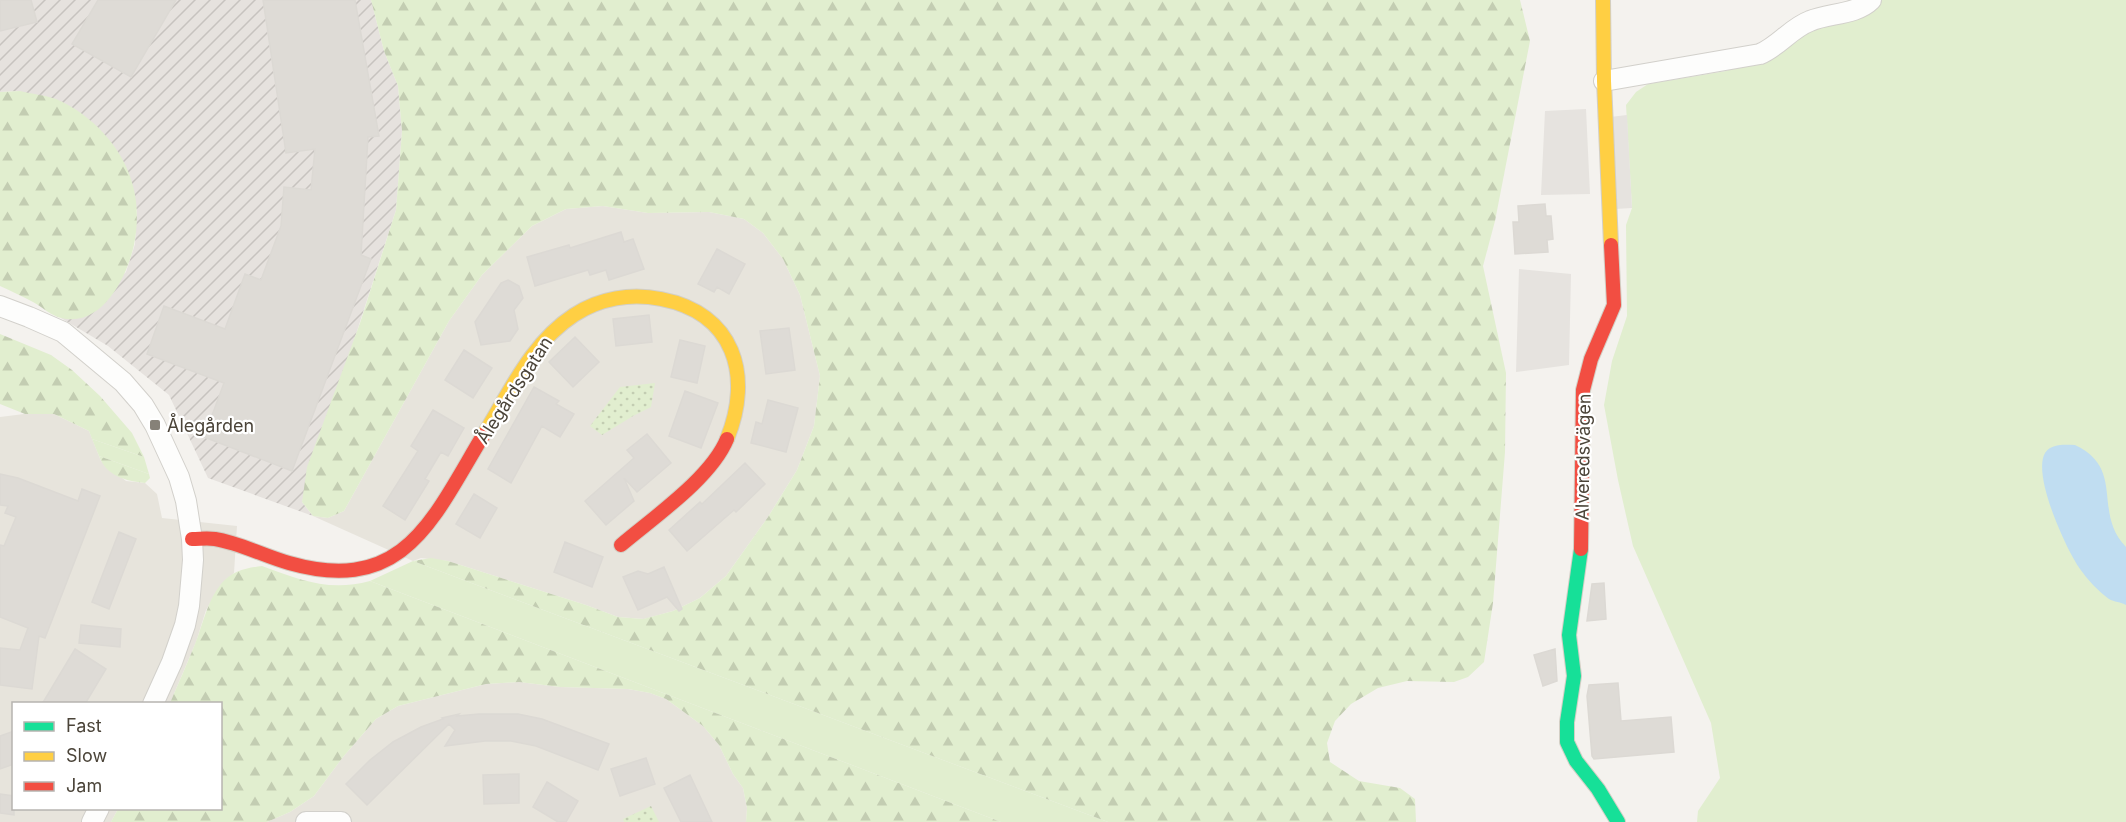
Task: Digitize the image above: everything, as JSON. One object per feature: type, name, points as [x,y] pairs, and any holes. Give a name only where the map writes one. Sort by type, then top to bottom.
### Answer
[{"type":"street","name":"Alveredsvägen","points":[[1603,0],[1604,81],[1614,305],[1591,359],[1582,390],[1582,541],[1569,635],[1574,676],[1567,722],[1567,742],[1576,761],[1598,789],[1618,822]]},
{"type":"street","points":[[1604,81],[1760,54],[1772,49],[1798,26],[1857,8],[1872,0]]},
{"type":"street","name":"Ålegårdsgatan","points":[[192,539],[214,539],[319,572],[353,571],[373,567],[390,560],[418,538],[432,519],[527,363],[554,330],[573,315],[593,304],[615,298],[661,297],[694,307],[722,330],[731,344],[736,359],[740,377],[740,397],[732,432],[717,461],[705,474],[621,545]]},
{"type":"street","points":[[0,306],[63,332],[123,382],[143,405],[179,477],[186,501],[192,539],[192,580],[185,625],[172,662],[154,702]]},
{"type":"street","points":[[306,822],[341,822]]},
{"type":"shaded area","points":[[0,0],[371,0],[384,51],[398,86],[402,131],[396,210],[302,502],[313,516],[208,478],[169,395],[108,346],[61,318],[77,318],[126,272],[135,244],[137,210],[20,91],[0,92]]},
{"type":"shaded area","points":[[1586,109],[1590,194],[1541,195],[1545,111]]},
{"type":"shaded area","points":[[1627,115],[1632,208],[1615,209],[1610,117]]},
{"type":"shaded area","points":[[603,206],[648,213],[709,212],[744,219],[763,233],[783,259],[800,295],[820,376],[814,426],[797,470],[768,517],[726,576],[700,598],[673,611],[644,619],[618,617],[448,561],[421,558],[413,561],[313,516],[328,518],[344,511],[449,321],[482,275],[532,226],[566,209]]},
{"type":"shaded area","points":[[1519,269],[1571,274],[1569,365],[1516,372]]},
{"type":"shaded area","points":[[32,413],[54,414],[89,431],[101,461],[126,481],[145,483],[157,494],[162,518],[237,526],[234,573],[221,585],[206,610],[196,642],[170,702],[12,702],[12,810],[117,810],[111,822],[0,822],[0,417]]},
{"type":"shaded area","points":[[519,682],[560,687],[628,689],[666,699],[703,726],[719,745],[733,774],[743,788],[747,808],[746,822],[267,822],[290,812],[314,796],[343,757],[376,719],[398,706],[486,684]]},
{"type":"green space","points":[[371,0],[1520,0],[1530,41],[1495,221],[1483,266],[1506,373],[1505,452],[1493,603],[1484,662],[1468,677],[1454,682],[1407,681],[1378,688],[1351,704],[1335,721],[1327,743],[1330,762],[1359,781],[1400,788],[1415,799],[1416,822],[1108,822],[413,561],[431,558],[448,561],[618,617],[643,619],[673,611],[700,598],[726,576],[768,517],[797,470],[814,426],[820,376],[800,295],[783,259],[763,233],[744,219],[709,212],[648,213],[603,206],[566,209],[532,226],[482,275],[449,321],[344,511],[328,518],[313,516],[302,502],[307,467],[360,323],[396,210],[402,131],[398,86],[384,51]]},
{"type":"green space","points":[[1879,0],[2126,0],[2126,822],[1697,822],[1698,811],[1720,778],[1711,723],[1633,546],[1604,405],[1612,361],[1627,316],[1626,225],[1632,208],[1626,105],[1636,92],[1648,84],[1726,71],[1772,55],[1795,35]]},
{"type":"green space","points":[[20,91],[56,99],[69,105],[93,123],[122,158],[135,193],[137,208],[134,245],[119,285],[100,308],[76,319],[58,317],[0,286],[0,92]]},
{"type":"green space","points":[[0,334],[51,355],[72,370],[100,396],[132,433],[144,457],[92,439],[89,431],[54,414],[25,414],[0,404]]},
{"type":"green space","points":[[655,383],[651,407],[602,435],[590,426],[620,387]]},
{"type":"green space","points":[[92,439],[144,457],[149,474],[99,456]]},
{"type":"green space","points":[[99,456],[149,474],[150,478],[145,483],[118,476],[106,468]]},
{"type":"green space","points":[[413,561],[1108,822],[1001,822],[370,581]]},
{"type":"green space","points":[[262,566],[302,580],[328,585],[370,581],[1001,822],[746,822],[747,808],[743,788],[733,774],[719,745],[703,726],[666,699],[628,689],[560,687],[519,682],[486,684],[398,706],[376,719],[343,757],[314,796],[290,812],[267,822],[111,822],[117,810],[222,810],[222,702],[170,702],[216,591],[225,580],[245,569]]},
{"type":"green space","points":[[651,806],[659,822],[624,822],[623,819]]},
{"type":"water","points":[[2075,445],[2090,455],[2100,466],[2105,479],[2111,520],[2116,534],[2126,547],[2126,605],[2105,596],[2080,569],[2052,512],[2043,478],[2042,463],[2045,453],[2055,446]]},
{"type":"building","points":[[0,0],[31,0],[37,22],[0,31]]},
{"type":"building","points":[[98,0],[176,0],[131,77],[72,44]]},
{"type":"building","points":[[263,0],[355,0],[379,136],[368,137],[361,255],[371,259],[292,471],[204,437],[224,383],[147,354],[164,306],[225,329],[245,274],[261,280],[281,226],[284,187],[311,190],[315,149],[286,153]]},
{"type":"building","points":[[1545,204],[1546,216],[1551,216],[1553,239],[1547,240],[1548,252],[1515,254],[1513,222],[1519,222],[1518,206]]},
{"type":"building","points":[[621,232],[624,242],[633,239],[644,269],[609,280],[606,270],[590,275],[588,270],[535,286],[527,257],[569,245],[570,248]]},
{"type":"building","points":[[717,249],[745,264],[729,294],[717,287],[714,292],[698,284]]},
{"type":"building","points":[[508,280],[519,286],[523,298],[514,310],[518,329],[510,341],[481,345],[475,322],[501,283]]},
{"type":"building","points":[[649,315],[652,342],[616,346],[613,319]]},
{"type":"building","points":[[789,328],[795,370],[766,374],[760,331]]},
{"type":"building","points":[[575,337],[599,362],[573,387],[549,362]]},
{"type":"building","points":[[680,340],[705,346],[697,383],[671,377]]},
{"type":"building","points":[[464,350],[492,368],[473,398],[445,380]]},
{"type":"building","points":[[534,387],[559,401],[556,404],[574,414],[560,437],[542,426],[511,483],[488,469]]},
{"type":"building","points":[[685,391],[718,403],[701,448],[669,436]]},
{"type":"building","points":[[768,400],[798,408],[786,452],[751,443],[756,422],[762,424]]},
{"type":"building","points":[[433,410],[464,428],[448,456],[441,452],[425,479],[429,481],[405,520],[383,506],[418,451],[411,446]]},
{"type":"building","points":[[647,434],[671,463],[637,492],[624,478],[634,501],[606,525],[585,501],[634,458],[627,450]]},
{"type":"building","points":[[745,463],[765,484],[736,512],[734,510],[687,551],[669,530],[700,502],[702,504]]},
{"type":"building","points":[[0,474],[18,478],[78,501],[82,489],[100,496],[45,638],[39,636],[32,689],[0,685],[0,648],[20,650],[28,628],[0,617],[0,545],[4,546],[16,517],[5,513],[8,506],[0,505]]},
{"type":"building","points":[[474,494],[497,508],[480,538],[456,524]]},
{"type":"building","points":[[119,532],[136,539],[109,609],[92,602]]},
{"type":"building","points":[[565,542],[603,557],[592,587],[554,572]]},
{"type":"building","points":[[664,567],[682,609],[679,611],[667,597],[638,610],[623,577],[638,571],[648,574]]},
{"type":"building","points":[[1604,583],[1606,619],[1587,621],[1592,584]]},
{"type":"building","points":[[81,625],[121,629],[120,647],[79,643]]},
{"type":"building","points":[[75,649],[106,669],[86,702],[43,702]]},
{"type":"building","points":[[1555,649],[1557,681],[1543,686],[1534,655]]},
{"type":"building","points":[[1618,683],[1621,721],[1671,717],[1674,752],[1594,759],[1587,696],[1589,685]]},
{"type":"building","points":[[459,714],[457,716],[518,714],[542,719],[609,744],[598,770],[536,746],[511,741],[485,741],[445,746],[455,730],[449,724],[367,805],[346,784],[370,760],[393,742],[442,718]]},
{"type":"building","points":[[12,732],[12,765],[0,769],[0,736]]},
{"type":"building","points":[[646,758],[655,784],[620,796],[611,769]]},
{"type":"building","points":[[519,774],[519,803],[484,804],[483,775]]},
{"type":"building","points":[[690,775],[712,822],[681,822],[664,788]]},
{"type":"building","points":[[547,782],[578,801],[566,822],[558,822],[533,807]]},
{"type":"building","points":[[0,794],[12,796],[14,815],[0,813]]},
{"type":"traffic: fast","points":[[1581,549],[1569,635],[1574,676],[1567,722],[1567,742],[1576,761],[1598,789],[1618,822]]},
{"type":"traffic: slow","points":[[1603,0],[1611,245]]},
{"type":"traffic: slow","points":[[484,434],[533,354],[559,326],[594,304],[616,298],[650,297],[686,306],[706,318],[721,333],[731,350],[737,370],[738,392],[735,415],[727,439]]},
{"type":"traffic: jam","points":[[1581,549],[1583,390],[1591,359],[1614,305],[1611,245]]},
{"type":"traffic: jam","points":[[192,539],[224,541],[289,563],[329,570],[361,569],[388,559],[411,542],[448,494],[484,434]]},
{"type":"traffic: jam","points":[[621,545],[695,482],[719,454],[727,439]]},
{"type":"place","name":"Ålegården","points":[[155,425]]}]
